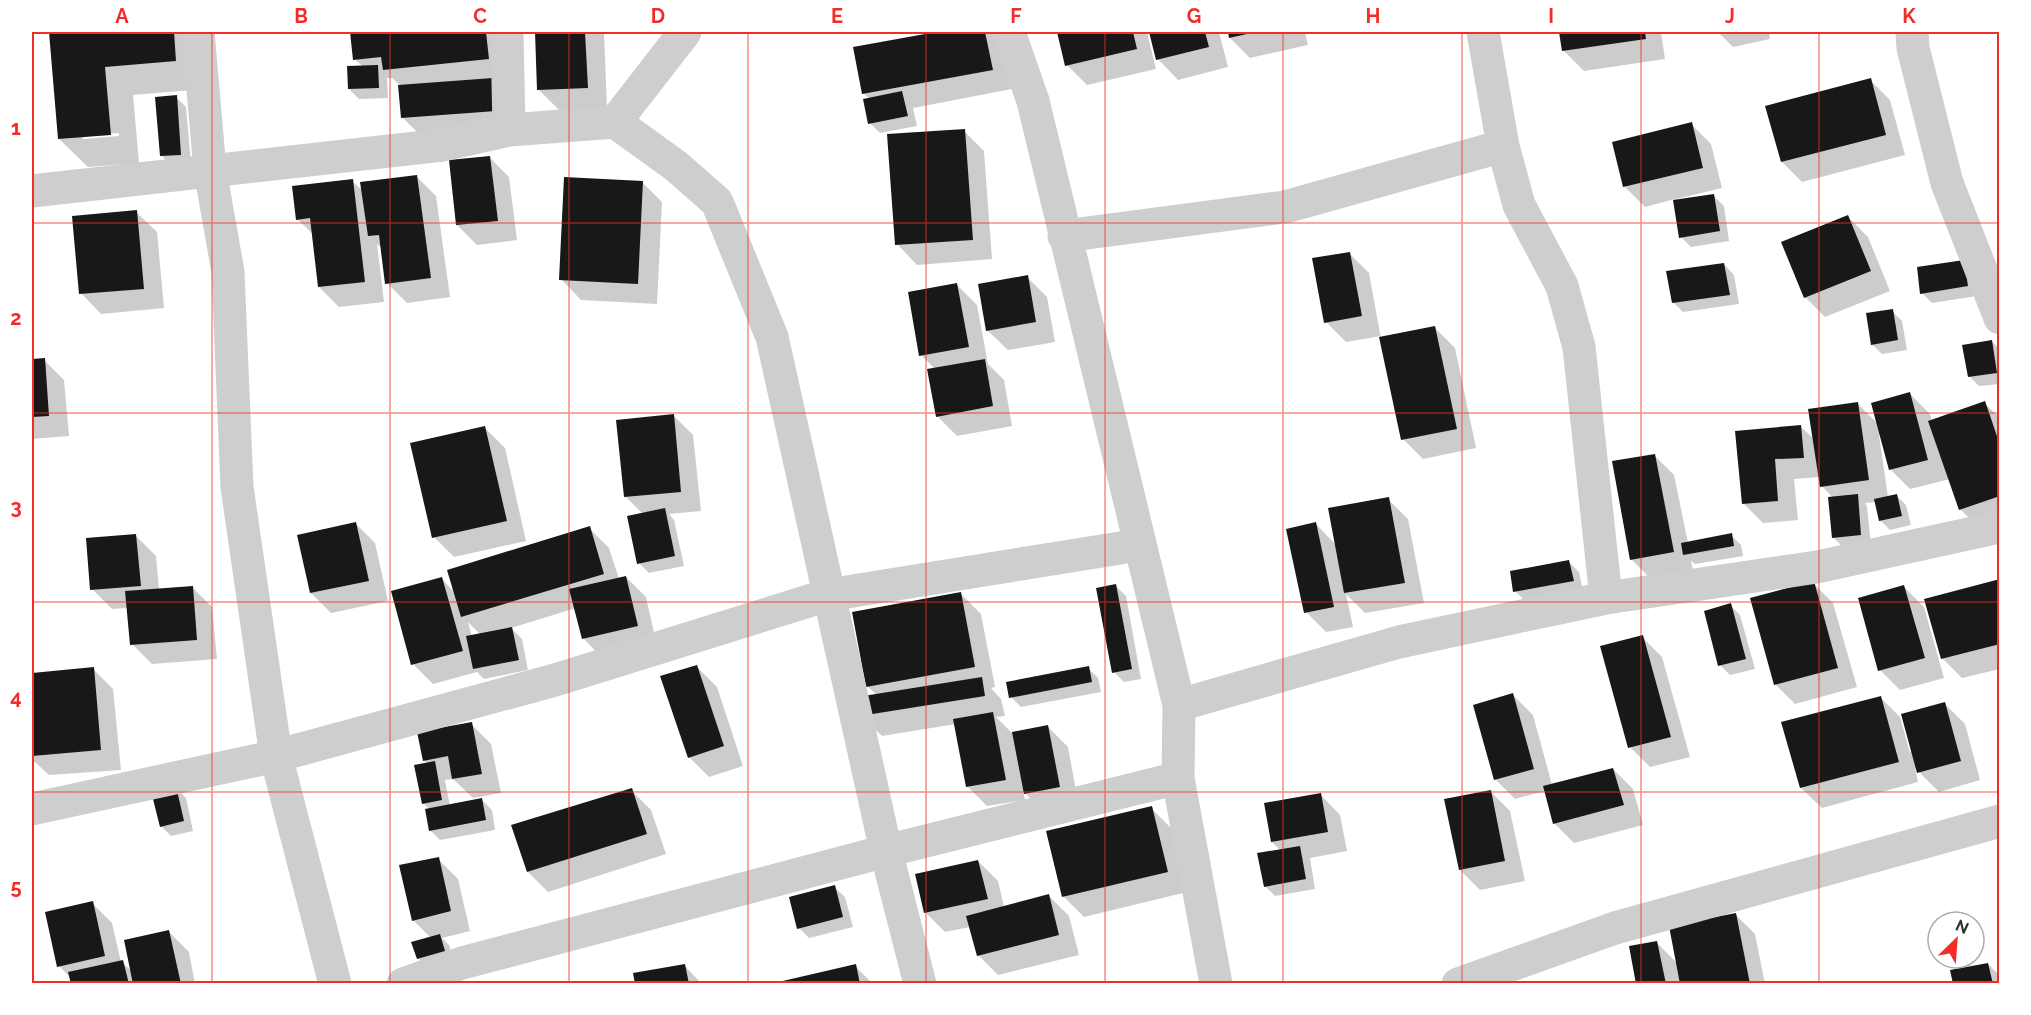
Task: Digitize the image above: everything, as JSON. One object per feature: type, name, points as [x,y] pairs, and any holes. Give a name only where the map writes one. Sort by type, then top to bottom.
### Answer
[{"type":"street","points":[[198,32],[210,170],[228,272],[237,487],[276,756],[335,984]]},
{"type":"street","points":[[507,32],[509,130]]},
{"type":"street","points":[[615,122],[685,32]]},
{"type":"street","points":[[1009,32],[1033,100],[1179,705],[1178,778],[1215,984]]},
{"type":"street","points":[[1483,32],[1503,146],[1519,205],[1562,286],[1580,347],[1606,598]]},
{"type":"street","points":[[1912,32],[1913,48],[1947,183],[2000,318]]},
{"type":"street","points":[[32,191],[443,145],[509,130],[615,122],[676,166],[717,202],[772,337],[886,851],[920,984]]},
{"type":"street","points":[[1064,236],[1285,207],[1503,146]]},
{"type":"street","points":[[1179,705],[1399,642],[1606,598],[1817,567],[2000,527]]},
{"type":"street","points":[[32,809],[276,756],[555,680],[828,596],[1139,545]]},
{"type":"street","points":[[403,984],[462,963],[886,851],[1178,778]]},
{"type":"street","points":[[1458,984],[1615,928],[2000,821]]},
{"type":"building","points":[[49,32],[174,32],[176,61],[105,67],[111,135],[58,139]]},
{"type":"building","points":[[350,32],[486,32],[489,59],[383,70],[381,57],[353,60]]},
{"type":"building","points":[[535,32],[585,32],[588,88],[537,90]]},
{"type":"building","points":[[936,32],[985,32],[993,70],[862,94],[853,47]]},
{"type":"building","points":[[1057,32],[1133,32],[1137,49],[1065,66]]},
{"type":"building","points":[[1149,32],[1205,32],[1209,47],[1156,60]]},
{"type":"building","points":[[1228,32],[1256,32],[1229,38]]},
{"type":"building","points":[[1559,32],[1645,32],[1646,39],[1562,51]]},
{"type":"building","points":[[378,65],[379,88],[348,89],[347,66]]},
{"type":"building","points":[[493,78],[496,111],[401,118],[398,85]]},
{"type":"building","points":[[1871,78],[1886,135],[1781,162],[1765,106]]},
{"type":"building","points":[[902,91],[908,116],[868,124],[863,99]]},
{"type":"building","points":[[177,95],[181,155],[160,156],[155,97]]},
{"type":"building","points":[[1692,122],[1703,168],[1623,187],[1612,142]]},
{"type":"building","points":[[965,129],[973,240],[895,245],[887,134]]},
{"type":"building","points":[[490,156],[498,221],[456,225],[449,160]]},
{"type":"building","points":[[417,175],[431,278],[385,284],[379,235],[368,236],[360,182]]},
{"type":"building","points":[[564,177],[643,181],[638,284],[559,280]]},
{"type":"building","points":[[353,179],[365,282],[318,287],[310,218],[296,220],[292,186]]},
{"type":"building","points":[[1714,194],[1720,231],[1679,238],[1673,200]]},
{"type":"building","points":[[137,210],[144,289],[79,294],[72,216]]},
{"type":"building","points":[[1848,215],[1871,271],[1804,298],[1781,242]]},
{"type":"building","points":[[1350,252],[1362,316],[1324,323],[1312,258]]},
{"type":"building","points":[[1964,260],[1968,286],[1920,294],[1917,267]]},
{"type":"building","points":[[1724,263],[1730,295],[1672,303],[1666,271]]},
{"type":"building","points":[[1028,275],[1036,322],[986,331],[978,284]]},
{"type":"building","points":[[957,283],[969,347],[919,356],[908,292]]},
{"type":"building","points":[[1893,309],[1898,340],[1871,345],[1866,313]]},
{"type":"building","points":[[1435,326],[1457,429],[1401,440],[1379,337]]},
{"type":"building","points":[[1992,340],[1997,373],[1968,377],[1962,345]]},
{"type":"building","points":[[45,358],[49,416],[32,417],[32,359]]},
{"type":"building","points":[[985,359],[993,406],[936,417],[927,369]]},
{"type":"building","points":[[1910,392],[1928,460],[1889,470],[1871,403]]},
{"type":"building","points":[[1985,401],[2000,445],[2000,496],[1959,510],[1928,421]]},
{"type":"building","points":[[1858,402],[1869,480],[1820,487],[1808,409]]},
{"type":"building","points":[[674,414],[681,492],[624,497],[616,420]]},
{"type":"building","points":[[1801,425],[1804,458],[1775,459],[1778,501],[1742,504],[1735,431]]},
{"type":"building","points":[[485,426],[507,521],[432,538],[410,443]]},
{"type":"building","points":[[1655,454],[1674,552],[1630,560],[1612,461]]},
{"type":"building","points":[[1858,494],[1861,535],[1832,538],[1828,497]]},
{"type":"building","points":[[1897,494],[1902,516],[1879,521],[1874,499]]},
{"type":"building","points":[[1389,497],[1405,583],[1344,593],[1328,508]]},
{"type":"building","points":[[665,508],[675,556],[637,564],[627,516]]},
{"type":"building","points":[[356,522],[369,581],[310,593],[297,535]]},
{"type":"building","points":[[1316,522],[1334,607],[1304,613],[1286,529]]},
{"type":"building","points":[[590,526],[604,574],[461,617],[447,570]]},
{"type":"building","points":[[1732,533],[1734,546],[1683,555],[1681,543]]},
{"type":"building","points":[[136,534],[141,586],[90,590],[86,538]]},
{"type":"building","points":[[1569,560],[1574,581],[1513,592],[1510,571]]},
{"type":"building","points":[[626,576],[638,626],[582,639],[569,589]]},
{"type":"building","points":[[442,577],[463,651],[411,665],[391,591]]},
{"type":"building","points":[[2000,579],[2000,644],[1941,659],[1924,599]]},
{"type":"building","points":[[1814,581],[1838,668],[1774,685],[1750,598]]},
{"type":"building","points":[[1116,584],[1132,669],[1112,673],[1096,588]]},
{"type":"building","points":[[1904,585],[1925,658],[1878,671],[1858,598]]},
{"type":"building","points":[[193,586],[197,640],[130,645],[125,591]]},
{"type":"building","points":[[961,592],[975,667],[866,687],[852,612]]},
{"type":"building","points":[[1731,603],[1746,659],[1718,666],[1704,611]]},
{"type":"building","points":[[512,627],[519,660],[473,669],[466,636]]},
{"type":"building","points":[[1643,635],[1671,737],[1628,748],[1600,646]]},
{"type":"building","points":[[697,665],[724,746],[688,758],[660,676]]},
{"type":"building","points":[[1089,666],[1092,682],[1009,698],[1006,682]]},
{"type":"building","points":[[94,667],[101,750],[32,756],[32,673]]},
{"type":"building","points":[[982,677],[985,696],[860,716],[857,697]]},
{"type":"building","points":[[1513,693],[1534,769],[1494,780],[1473,705]]},
{"type":"building","points":[[1881,696],[1899,762],[1800,788],[1781,722]]},
{"type":"building","points":[[1945,702],[1961,761],[1917,773],[1901,714]]},
{"type":"building","points":[[993,712],[1006,780],[966,787],[953,719]]},
{"type":"building","points":[[472,722],[482,774],[452,779],[448,756],[423,761],[417,732]]},
{"type":"building","points":[[1048,725],[1060,787],[1024,794],[1012,732]]},
{"type":"building","points":[[435,761],[442,800],[422,804],[414,765]]},
{"type":"building","points":[[1613,768],[1624,805],[1553,824],[1543,786]]},
{"type":"building","points":[[176,786],[184,821],[160,827],[151,791]]},
{"type":"building","points":[[632,788],[647,834],[527,872],[511,825]]},
{"type":"building","points":[[1491,790],[1505,861],[1459,870],[1444,799]]},
{"type":"building","points":[[1321,793],[1328,832],[1271,842],[1264,803]]},
{"type":"building","points":[[482,798],[486,820],[429,831],[425,809]]},
{"type":"building","points":[[1152,806],[1168,872],[1062,897],[1046,831]]},
{"type":"building","points":[[1300,846],[1306,879],[1264,887],[1257,853]]},
{"type":"building","points":[[439,857],[451,911],[412,921],[399,865]]},
{"type":"building","points":[[978,860],[988,899],[924,913],[915,874]]},
{"type":"building","points":[[835,885],[843,917],[797,929],[789,897]]},
{"type":"building","points":[[1049,894],[1059,935],[977,956],[966,916]]},
{"type":"building","points":[[93,901],[105,956],[57,967],[45,912]]},
{"type":"building","points":[[1736,913],[1750,984],[1680,984],[1669,926]]},
{"type":"building","points":[[169,930],[181,984],[133,984],[124,940]]},
{"type":"building","points":[[440,934],[445,951],[417,959],[411,942]]},
{"type":"building","points":[[1657,941],[1666,984],[1636,984],[1629,946]]},
{"type":"building","points":[[123,960],[129,984],[71,984],[68,972]]},
{"type":"building","points":[[1986,963],[1988,963],[1993,984],[1953,984],[1950,970],[1986,970]]},
{"type":"building","points":[[685,964],[689,984],[635,984],[633,973]]},
{"type":"building","points":[[856,964],[860,984],[774,984],[774,983]]}]
